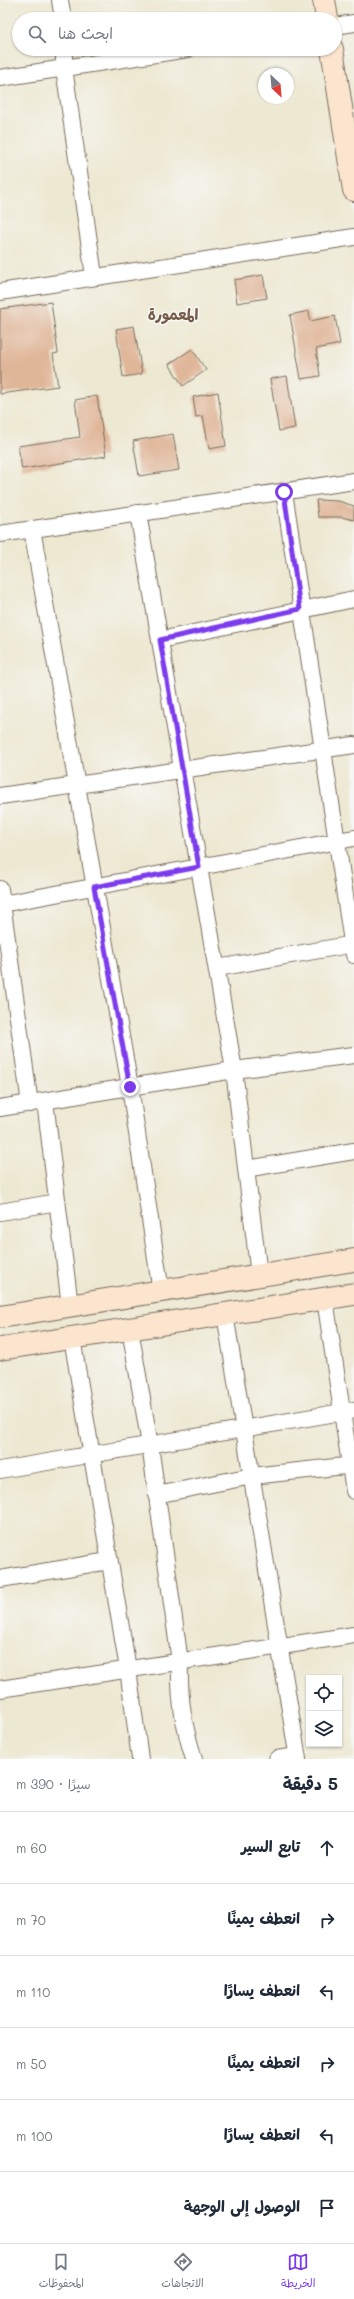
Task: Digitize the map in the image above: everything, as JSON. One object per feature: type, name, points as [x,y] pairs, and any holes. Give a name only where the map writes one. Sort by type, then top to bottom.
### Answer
[{"type":"main road","points":[[324,0],[326,12]]},
{"type":"main road","points":[[333,56],[354,185]]},
{"type":"main road","points":[[0,1317],[354,1260]]},
{"type":"main road","points":[[0,1349],[354,1294]]},
{"type":"street","points":[[60,0],[62,12]]},
{"type":"street","points":[[342,25],[354,23]]},
{"type":"street","points":[[64,56],[64,68],[94,276]]},
{"type":"street","points":[[0,78],[142,56]]},
{"type":"street","points":[[0,292],[94,276],[354,237]]},
{"type":"street","points":[[0,534],[354,481]]},
{"type":"street","points":[[217,968],[353,948],[300,609],[284,492]]},
{"type":"street","points":[[138,513],[234,1070],[259,1275]]},
{"type":"street","points":[[32,529],[130,1087],[161,1292]]},
{"type":"street","points":[[160,640],[300,609],[354,599]]},
{"type":"street","points":[[0,796],[354,745]]},
{"type":"street","points":[[70,1306],[57,1202],[1,897],[94,887],[354,838]]},
{"type":"street","points":[[0,1108],[234,1070],[354,1055]]},
{"type":"street","points":[[246,1169],[354,1151]]},
{"type":"street","points":[[0,1212],[57,1202]]},
{"type":"street","points":[[325,1299],[348,1412],[354,1491]]},
{"type":"street","points":[[225,1314],[297,1757],[277,1759]]},
{"type":"street","points":[[130,1329],[150,1445],[180,1662],[179,1687],[184,1725],[194,1759]]},
{"type":"street","points":[[72,1338],[128,1670],[140,1759]]},
{"type":"street","points":[[0,1470],[348,1412]]},
{"type":"street","points":[[156,1495],[252,1476],[352,1465]]},
{"type":"street","points":[[0,1579],[110,1561]]},
{"type":"street","points":[[0,1689],[280,1648],[354,1635]]},
{"type":"building","points":[[263,275],[267,298],[237,303],[234,280]]},
{"type":"building","points":[[51,302],[58,353],[53,354],[58,386],[0,394],[0,309]]},
{"type":"building","points":[[309,311],[310,321],[335,316],[340,344],[316,349],[320,376],[301,379],[290,315]]},
{"type":"building","points":[[134,326],[142,374],[123,377],[116,329]]},
{"type":"building","points":[[192,349],[206,370],[183,386],[169,364]]},
{"type":"building","points":[[287,376],[295,428],[279,431],[270,379]]},
{"type":"building","points":[[218,392],[226,446],[209,449],[203,416],[196,417],[193,397]]},
{"type":"building","points":[[97,396],[106,456],[22,469],[18,446],[80,437],[75,400]]},
{"type":"building","points":[[173,434],[179,470],[139,476],[133,441]]},
{"type":"building","points":[[316,500],[338,501],[354,506],[354,520],[341,517],[318,517]]},
{"type":"district","name":"المعمورة","points":[[173,314]]},
{"type":"route","points":[[130,1087],[94,887],[199,867],[160,640],[300,609],[284,492]]}]
